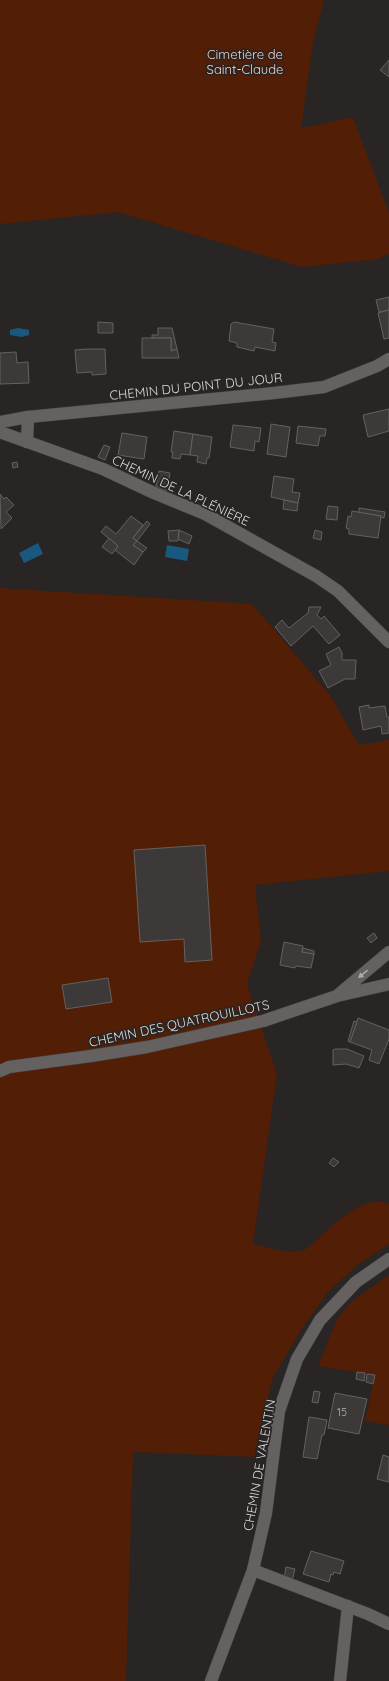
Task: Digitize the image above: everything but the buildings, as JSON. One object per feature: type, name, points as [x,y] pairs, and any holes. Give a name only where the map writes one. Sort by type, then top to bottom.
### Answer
[{"type":"street","name":"CHEMIN DU POINT DU JOUR","points":[[0,422],[28,417],[324,387],[377,366],[389,359]]},
{"type":"street","points":[[27,442],[28,417]]},
{"type":"street","name":"CHEMIN DE LA PLÉNIÈRE","points":[[0,432],[104,469],[154,493],[205,514],[316,576],[338,591],[389,642]]},
{"type":"street","name":"CHEMIN DES QUATROUILLOTS","points":[[337,996],[389,952]]},
{"type":"street","name":"CHEMIN DES QUATROUILLOTS","points":[[0,1071],[9,1067],[148,1047],[263,1021],[337,996],[389,984]]},
{"type":"street","name":"CHEMIN DE VALENTIN","points":[[211,1681],[253,1570],[266,1513],[279,1411],[297,1359],[320,1320],[356,1282],[389,1259]]},
{"type":"street","points":[[253,1570],[348,1606],[389,1624]]},
{"type":"street","points":[[340,1681],[348,1606]]},
{"type":"green space","name":"Cimetière de Saint-Claude","points":[[0,0],[324,0],[313,42],[301,128],[353,117],[389,213],[389,254],[378,259],[302,267],[118,212],[0,224]]},
{"type":"green space","points":[[0,588],[252,604],[330,695],[359,745],[389,740],[389,871],[255,885],[261,941],[247,984],[277,1074],[253,1244],[283,1251],[301,1251],[309,1247],[352,1211],[371,1202],[380,1202],[389,1204],[389,1244],[355,1267],[328,1292],[305,1324],[273,1377],[254,1457],[133,1452],[126,1681],[0,1681]]},
{"type":"green space","points":[[389,1275],[389,1425],[365,1421],[375,1375],[318,1366],[337,1319],[351,1302]]},
{"type":"water","points":[[18,328],[29,330],[29,335],[22,337],[10,335],[10,330]]},
{"type":"water","points":[[38,543],[43,554],[24,563],[19,553]]},
{"type":"water","points":[[167,545],[189,549],[187,561],[165,557]]}]
